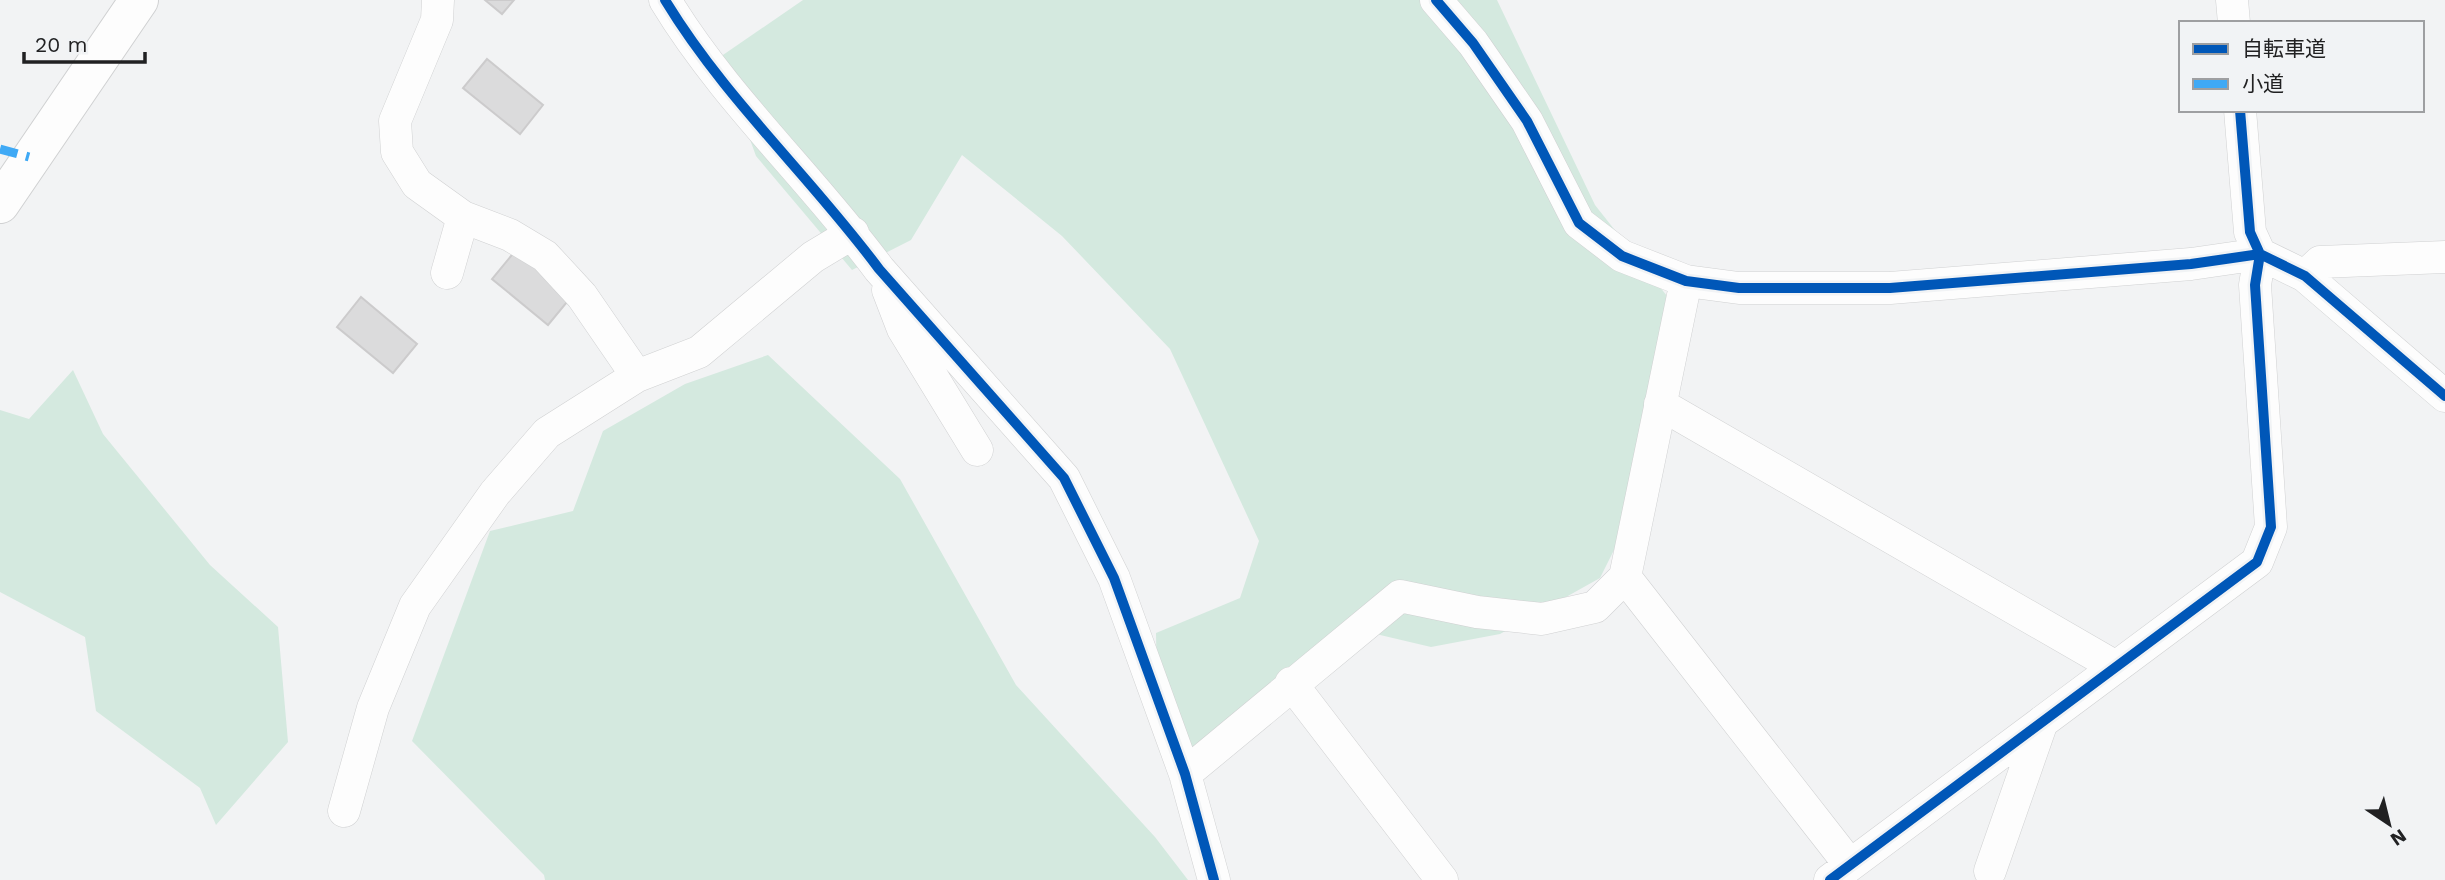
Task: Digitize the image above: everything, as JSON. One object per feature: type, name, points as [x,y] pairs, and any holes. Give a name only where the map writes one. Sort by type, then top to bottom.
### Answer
[{"type":"street","points":[[0,204],[139,0]]},
{"type":"street","points":[[438,0],[437,20],[395,121],[397,152],[417,184],[463,217],[510,235],[545,256],[582,296],[637,376]]},
{"type":"street","points":[[665,0],[691,43],[853,233],[879,269],[1064,478],[1114,578],[1185,774],[1214,880]]},
{"type":"street","points":[[1436,0],[1473,43],[1527,121],[1579,223],[1622,256],[1686,281],[1739,288],[1890,288],[2191,264],[2260,254],[2305,276],[2445,396]]},
{"type":"street","points":[[2232,0],[2234,21]]},
{"type":"street","points":[[1625,577],[1840,872],[2257,562],[2271,527],[2255,285],[2260,254],[2250,232],[2240,112]]},
{"type":"street","points":[[447,273],[463,217]]},
{"type":"street","points":[[344,811],[373,708],[415,607],[495,493],[547,433],[637,376],[699,352],[813,257],[853,233]]},
{"type":"street","points":[[2305,276],[2320,262],[2445,257]]},
{"type":"street","points":[[879,269],[903,329],[977,450]]},
{"type":"street","points":[[1185,774],[1400,596],[1477,612],[1542,619],[1595,607],[1625,577],[1686,281]]},
{"type":"street","points":[[1660,404],[2116,667]]},
{"type":"street","points":[[1292,683],[1442,880]]},
{"type":"street","points":[[1990,871],[2042,722]]},
{"type":"green space","points":[[803,0],[1497,0],[1595,205],[1667,296],[1660,349],[1670,438],[1600,578],[1500,634],[1431,647],[1342,626],[1190,760],[1157,688],[1156,633],[1240,598],[1259,541],[1170,349],[1062,236],[962,155],[911,240],[852,270],[756,156],[720,57]]},
{"type":"green space","points":[[768,355],[900,479],[1016,685],[1155,837],[1188,880],[545,880],[544,875],[412,741],[490,531],[573,511],[603,431],[685,384]]},
{"type":"green space","points":[[73,370],[103,434],[210,565],[278,627],[288,742],[216,825],[200,788],[96,711],[85,637],[0,592],[0,410],[29,419]]},
{"type":"building","points":[[485,0],[514,0],[502,14]]},
{"type":"building","points":[[487,59],[543,105],[520,134],[463,88]]},
{"type":"building","points":[[516,250],[572,296],[548,325],[492,279]]},
{"type":"building","points":[[361,297],[417,344],[393,373],[337,327]]},
{"type":"marked path","points":[[0,149],[29,157]]},
{"type":"cycle path","points":[[665,0],[714,71],[741,104],[879,269],[1064,478],[1114,578],[1185,774],[1214,880]]},
{"type":"cycle path","points":[[1436,0],[1473,43],[1527,121],[1579,223],[1622,256],[1686,281],[1739,288],[1890,288],[2191,264],[2260,254],[2305,276],[2445,396]]},
{"type":"cycle path","points":[[1830,880],[2257,562],[2271,527],[2255,285],[2260,254],[2250,232],[2240,112]]}]
